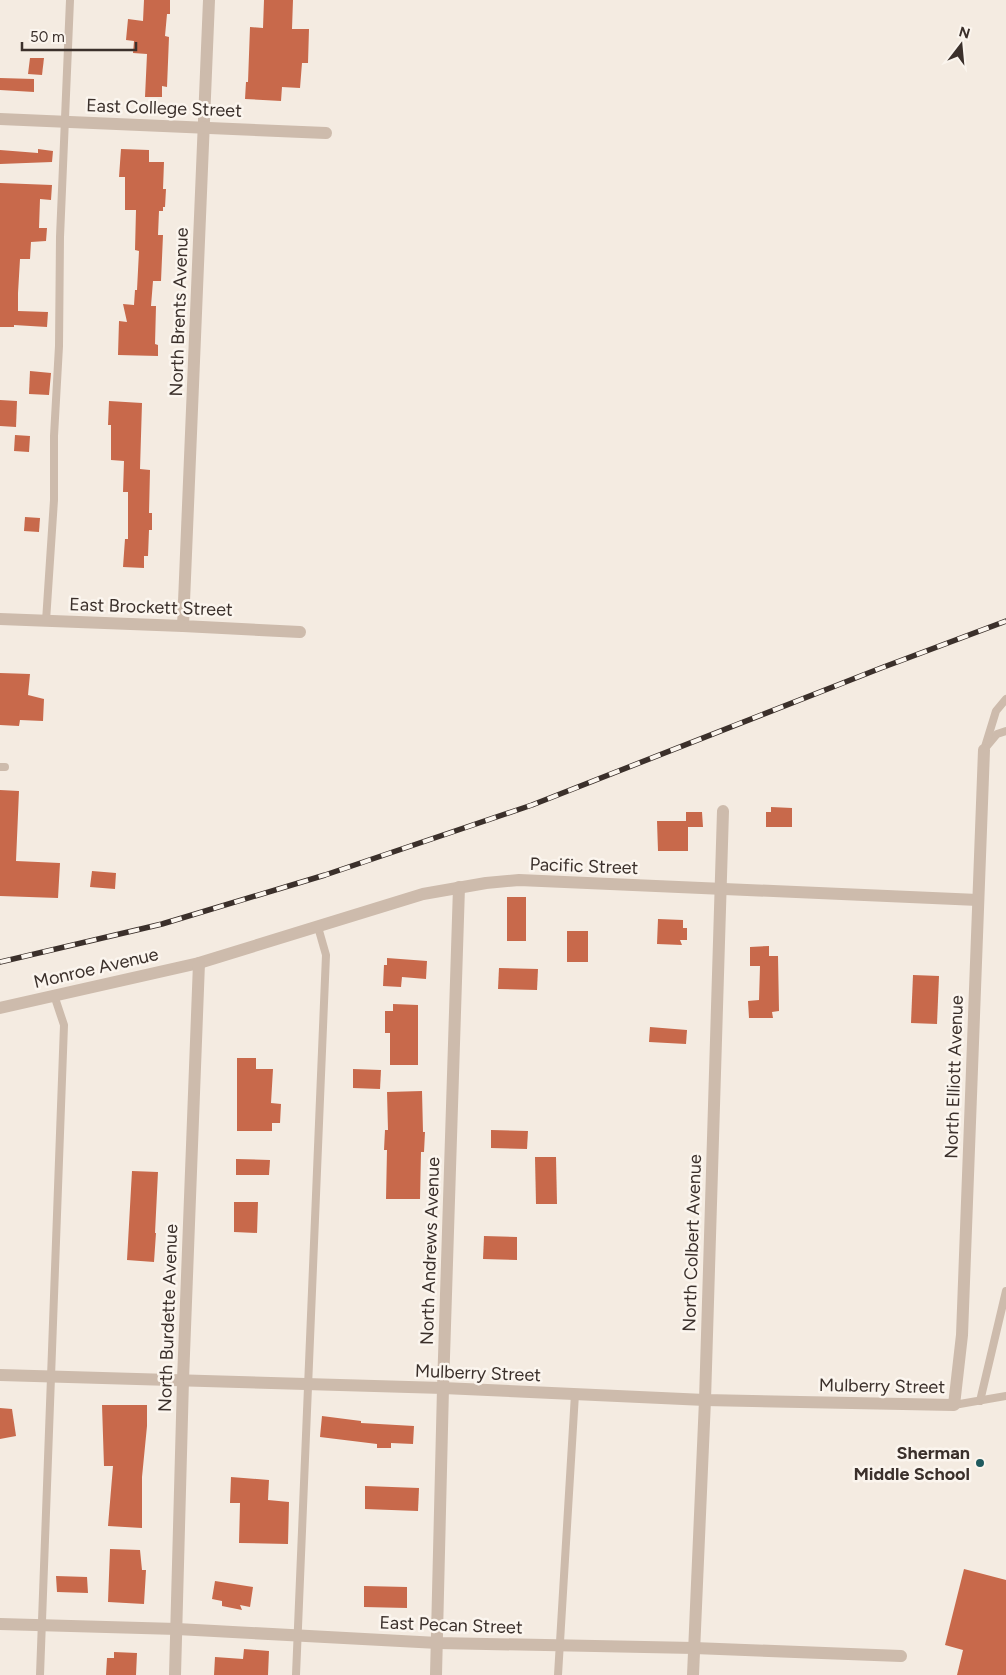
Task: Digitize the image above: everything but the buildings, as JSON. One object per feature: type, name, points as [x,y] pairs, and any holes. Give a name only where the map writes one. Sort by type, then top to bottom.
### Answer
[{"type":"street","name":"North Brents Avenue","points":[[183,626],[209,0]]},
{"type":"street","name":"East College Street","points":[[0,119],[326,133]]},
{"type":"street","name":"East Brockett Street","points":[[0,619],[300,632]]},
{"type":"street","name":"North Elliott Avenue","points":[[954,1405],[962,1335],[984,750]]},
{"type":"street","name":"North Colbert Avenue","points":[[693,1675],[705,1400],[723,811]]},
{"type":"street","name":"Pacific Street","points":[[200,963],[424,894],[459,887],[519,880],[978,900]]},
{"type":"street","name":"North Andrews Avenue","points":[[436,1675],[459,887]]},
{"type":"street","name":"Monroe Avenue","points":[[0,1008],[200,963]]},
{"type":"street","name":"North Burdette Avenue","points":[[175,1675],[183,1380],[200,963]]},
{"type":"street","name":"Mulberry Street","points":[[0,1375],[443,1388],[705,1400],[954,1405]]},
{"type":"street","name":"East Pecan Street","points":[[0,1624],[177,1629],[438,1643],[694,1648],[901,1656]]},
{"type":"lane","points":[[46,621],[54,500],[60,237],[70,0]]},
{"type":"lane","points":[[984,750],[996,710],[1006,699]]},
{"type":"lane","points":[[984,750],[997,734],[1006,730]]},
{"type":"lane","points":[[296,1675],[326,955],[318,927]]},
{"type":"lane","points":[[40,1675],[64,1026],[54,996]]},
{"type":"lane","points":[[980,1400],[1006,1291]]},
{"type":"lane","points":[[558,1675],[575,1394]]},
{"type":"lane","points":[[954,1405],[1002,1395],[1006,1396]]},
{"type":"railway","points":[[0,962],[162,924],[325,875],[532,805],[1006,621]]},
{"type":"place","name":"Sherman Middle School","points":[[980,1463]]}]
